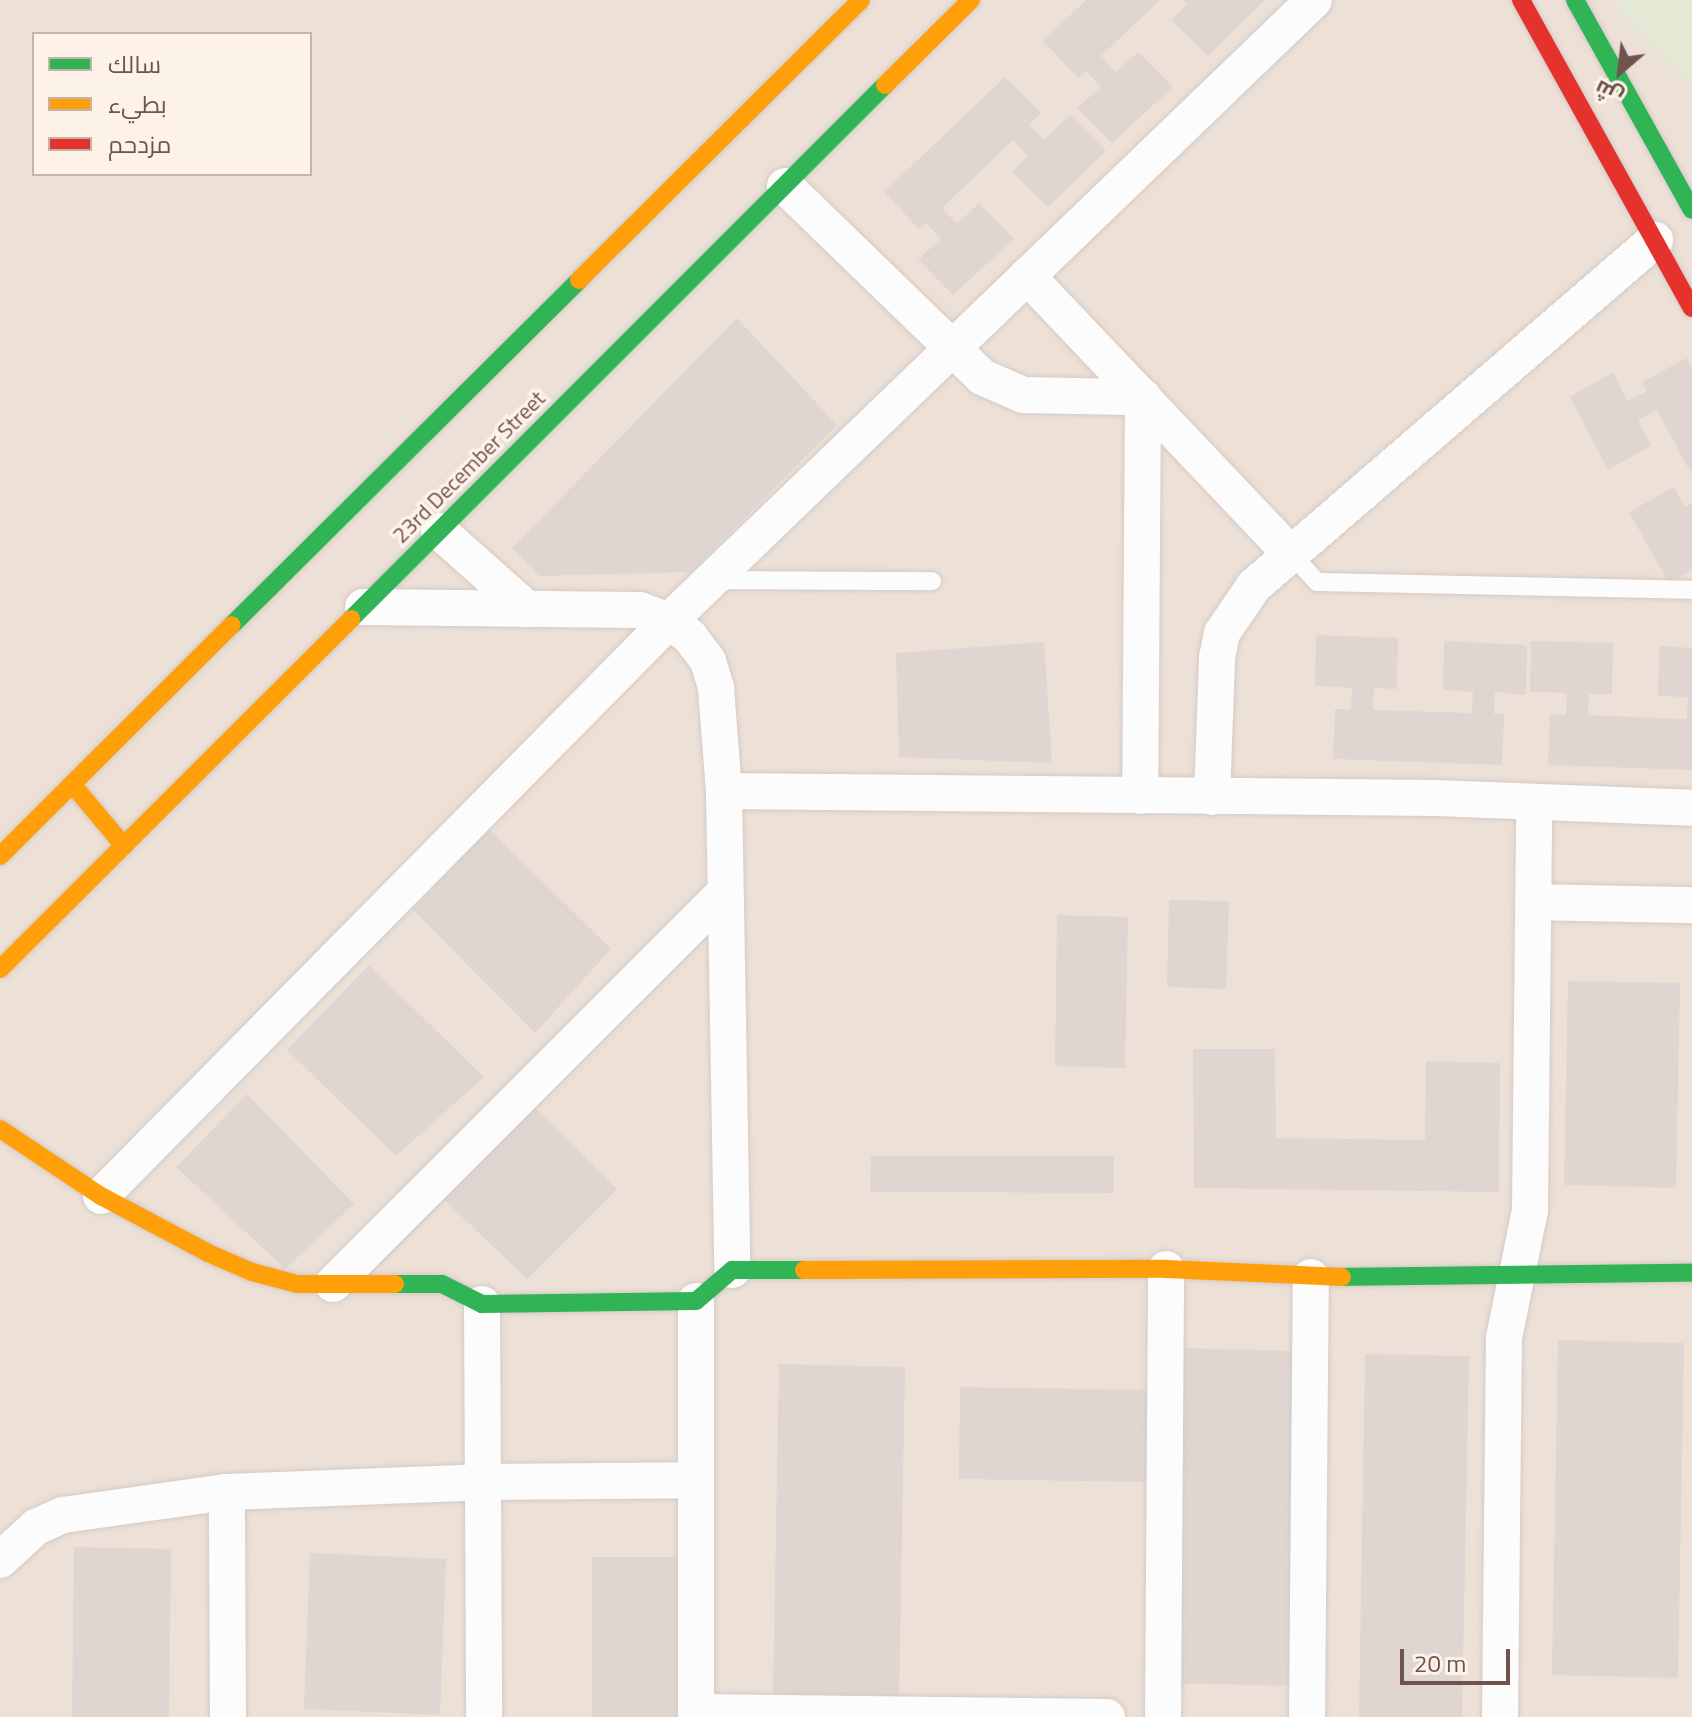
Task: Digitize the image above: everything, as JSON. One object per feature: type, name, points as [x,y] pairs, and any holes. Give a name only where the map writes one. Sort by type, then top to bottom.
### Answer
[{"type":"main road","points":[[0,856],[861,0]]},
{"type":"main road","name":"23rd December Street","points":[[0,969],[971,0]]},
{"type":"main road","points":[[1521,0],[1692,308]]},
{"type":"main road","points":[[1575,0],[1692,210]]},
{"type":"main road","points":[[72,784],[124,846]]},
{"type":"main road","points":[[0,1129],[101,1196],[208,1253],[252,1272],[297,1284],[442,1284],[482,1304],[696,1301],[732,1270],[1166,1269],[1311,1277],[1692,1273]]},
{"type":"street","points":[[101,1196],[669,621],[1314,0]]},
{"type":"street","points":[[785,186],[982,377],[1023,395],[1143,397]]},
{"type":"street","points":[[1212,797],[1217,658],[1222,633],[1254,586],[1655,240]]},
{"type":"street","points":[[1027,276],[1291,554]]},
{"type":"street","points":[[1140,796],[1143,397]]},
{"type":"street","points":[[439,531],[527,609]]},
{"type":"street","points":[[363,607],[640,610],[669,621],[690,637],[708,661],[716,688],[724,791],[723,894],[732,1270]]},
{"type":"street","points":[[724,791],[1534,802],[1692,808]]},
{"type":"street","points":[[1500,1717],[1504,1338],[1530,1210],[1534,802]]},
{"type":"street","points":[[333,1284],[723,894]]},
{"type":"street","points":[[1533,902],[1692,905]]},
{"type":"street","points":[[1163,1717],[1166,1269]]},
{"type":"street","points":[[1307,1717],[1311,1277]]},
{"type":"street","points":[[696,1301],[696,1715],[1107,1717]]},
{"type":"street","points":[[482,1304],[484,1717]]},
{"type":"street","points":[[0,1560],[36,1527],[63,1515],[227,1492],[482,1482],[696,1480]]},
{"type":"street","points":[[227,1492],[228,1717]]},
{"type":"lane","points":[[1291,554],[1317,582],[1692,590]]},
{"type":"lane","points":[[711,580],[932,581]]},
{"type":"shaded area","points":[[0,0],[1692,0],[1692,1717],[0,1717]]},
{"type":"green space","points":[[1619,0],[1692,0],[1692,84],[1614,5]]},
{"type":"building","points":[[1086,0],[1160,0],[1101,56],[1116,72],[1138,52],[1173,87],[1112,143],[1077,108],[1101,87],[1086,71],[1078,78],[1043,41]]},
{"type":"building","points":[[1184,0],[1265,0],[1208,56],[1171,20],[1187,4]]},
{"type":"building","points":[[1005,77],[1041,113],[1029,125],[1044,140],[1070,115],[1106,151],[1048,207],[1012,172],[1028,156],[1013,140],[942,208],[957,224],[979,203],[1014,239],[953,295],[918,259],[941,239],[926,223],[919,229],[884,192]]},
{"type":"building","points":[[737,318],[837,425],[691,572],[539,576],[512,548]]},
{"type":"building","points":[[1687,358],[1692,368],[1692,475],[1657,410],[1638,420],[1651,446],[1608,470],[1570,397],[1613,372],[1627,401],[1647,391],[1642,382]]},
{"type":"building","points":[[1674,487],[1685,507],[1692,503],[1692,570],[1669,583],[1629,512]]},
{"type":"building","points":[[1316,635],[1398,638],[1397,689],[1374,688],[1373,710],[1472,713],[1473,692],[1443,690],[1444,641],[1527,645],[1526,695],[1495,692],[1494,714],[1504,714],[1502,765],[1333,759],[1335,709],[1351,709],[1352,688],[1315,686]]},
{"type":"building","points":[[1531,641],[1613,643],[1612,694],[1589,694],[1588,715],[1687,719],[1688,697],[1658,696],[1659,646],[1692,648],[1692,770],[1548,765],[1550,714],[1566,715],[1567,693],[1530,692]]},
{"type":"building","points":[[1044,642],[1052,763],[899,757],[896,653]]},
{"type":"building","points":[[488,828],[611,949],[535,1033],[413,910]]},
{"type":"building","points":[[1169,900],[1229,901],[1226,989],[1167,987]]},
{"type":"building","points":[[1057,915],[1128,917],[1125,1068],[1055,1066]]},
{"type":"building","points":[[369,965],[484,1077],[396,1156],[287,1050]]},
{"type":"building","points":[[1568,981],[1680,983],[1676,1188],[1564,1185]]},
{"type":"building","points":[[1193,1049],[1275,1049],[1276,1138],[1425,1140],[1426,1061],[1500,1063],[1499,1192],[1194,1188]]},
{"type":"building","points":[[247,1094],[354,1204],[285,1269],[176,1167]]},
{"type":"building","points":[[526,1099],[617,1189],[527,1279],[434,1190]]},
{"type":"building","points":[[871,1156],[1114,1156],[1114,1193],[870,1192]]},
{"type":"building","points":[[1558,1340],[1684,1343],[1678,1678],[1552,1675]]},
{"type":"building","points":[[1175,1348],[1300,1351],[1294,1686],[1168,1683]]},
{"type":"building","points":[[1365,1354],[1469,1356],[1462,1717],[1359,1717]]},
{"type":"building","points":[[779,1364],[905,1367],[899,1702],[773,1699]]},
{"type":"building","points":[[960,1387],[1155,1390],[1154,1482],[959,1479]]},
{"type":"building","points":[[74,1547],[171,1549],[169,1717],[72,1717]]},
{"type":"building","points":[[310,1553],[446,1559],[440,1715],[304,1709]]},
{"type":"building","points":[[592,1557],[682,1557],[682,1717],[592,1717]]},
{"type":"traffic: fast","points":[[1575,0],[1692,210]]},
{"type":"traffic: fast","points":[[351,619],[885,85]]},
{"type":"traffic: fast","points":[[232,625],[579,280]]},
{"type":"traffic: fast","points":[[395,1284],[442,1284],[482,1304],[696,1301],[732,1270],[804,1270]]},
{"type":"traffic: fast","points":[[1342,1277],[1692,1273]]},
{"type":"traffic: slow","points":[[579,280],[861,0]]},
{"type":"traffic: slow","points":[[885,85],[971,0]]},
{"type":"traffic: slow","points":[[0,969],[351,619]]},
{"type":"traffic: slow","points":[[0,856],[232,625]]},
{"type":"traffic: slow","points":[[72,784],[124,846]]},
{"type":"traffic: slow","points":[[0,1129],[101,1196],[208,1253],[252,1272],[297,1284],[395,1284]]},
{"type":"traffic: slow","points":[[804,1270],[1166,1269],[1342,1277]]},
{"type":"traffic: jam","points":[[1521,0],[1692,308]]}]
